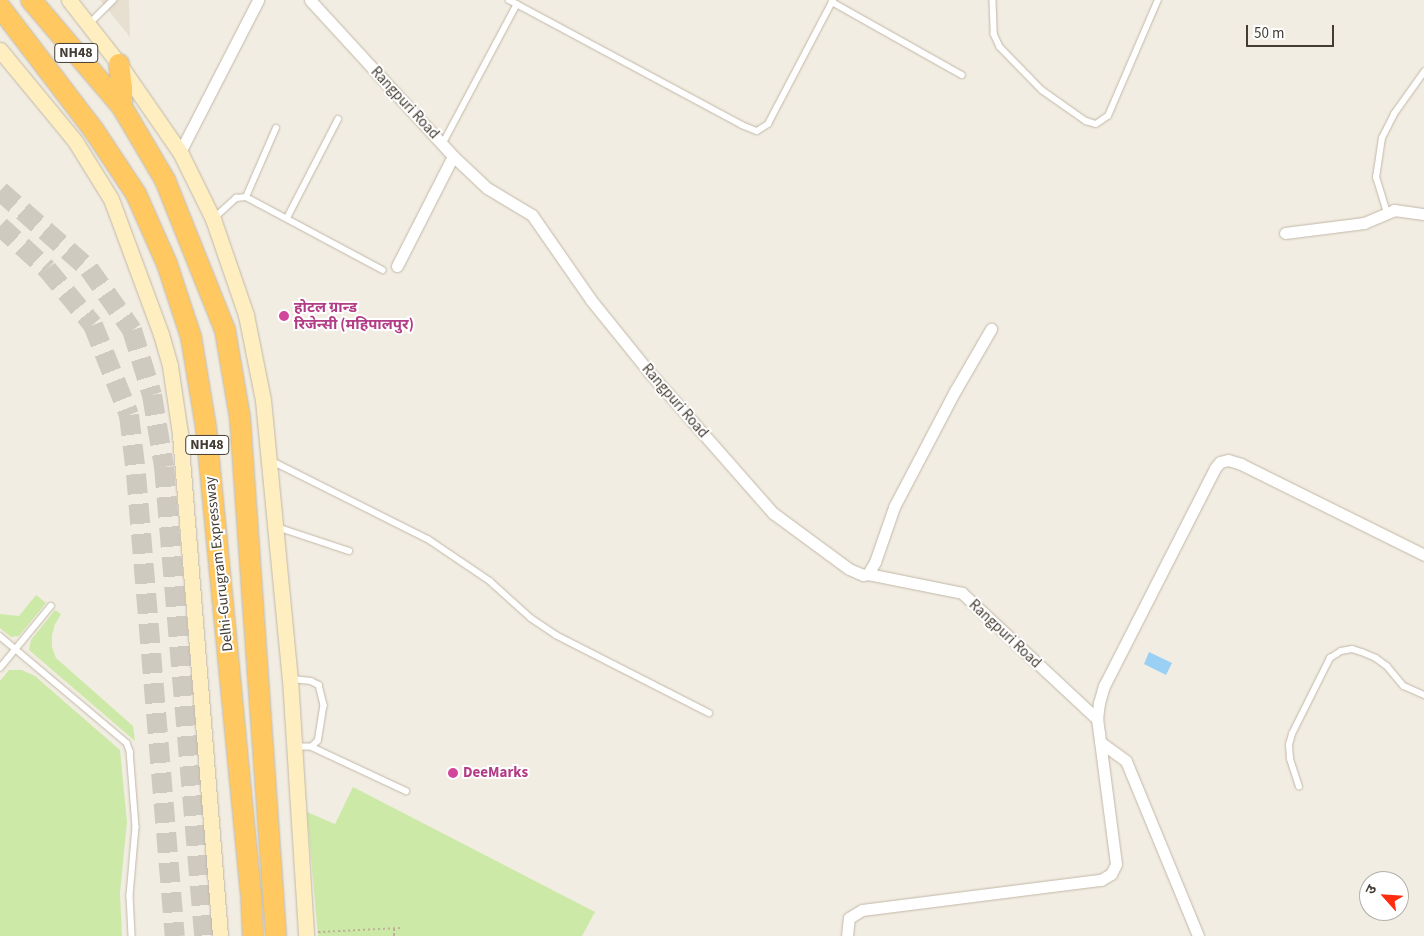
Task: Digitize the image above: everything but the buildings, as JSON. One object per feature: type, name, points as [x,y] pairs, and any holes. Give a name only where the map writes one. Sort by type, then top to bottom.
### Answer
[{"type":"highway","name":"NH48","points":[[30,0],[122,106]]},
{"type":"highway","name":"Delhi-Gurugram Expressway","points":[[0,7],[92,129],[136,194],[167,264],[191,337],[206,428],[250,884],[253,936]]},
{"type":"highway","points":[[119,64],[122,106]]},
{"type":"highway","name":"Delhi-Gurugram Expressway","points":[[122,106],[165,180],[225,330],[240,418],[276,936]]},
{"type":"main road","points":[[69,0],[119,64],[180,152],[213,219],[246,315],[264,400],[268,460],[290,679],[306,935]]},
{"type":"main road","points":[[0,50],[75,141],[111,199],[161,334],[170,366],[180,434],[220,936]]},
{"type":"street","points":[[180,152],[258,0]]},
{"type":"street","name":"Rangpuri Road","points":[[310,0],[453,156],[487,188],[532,215],[591,300],[765,505],[841,565],[863,575],[868,574],[962,593],[1097,719]]},
{"type":"street","points":[[397,266],[453,156]]},
{"type":"street","points":[[1285,233],[1364,223],[1399,210],[1424,214]]},
{"type":"street","points":[[868,574],[875,562],[894,508],[952,397],[991,329]]},
{"type":"street","points":[[847,936],[849,918],[862,910],[1107,878],[1115,870],[1116,864],[1097,719],[1104,686],[1215,468],[1220,462],[1228,460],[1242,464],[1424,555]]},
{"type":"street","points":[[1100,742],[1126,761],[1198,936]]},
{"type":"lane","points":[[89,24],[113,0]]},
{"type":"lane","points":[[509,0],[742,125],[757,131],[768,124],[832,1],[962,75]]},
{"type":"lane","points":[[993,0],[994,34],[1000,47],[1042,90],[1092,124],[1096,124],[1108,116],[1158,0]]},
{"type":"lane","points":[[443,143],[517,4]]},
{"type":"lane","points":[[1387,213],[1376,178],[1379,152],[1389,122],[1423,77]]},
{"type":"lane","points":[[287,218],[338,119]]},
{"type":"lane","points":[[246,197],[276,128]]},
{"type":"lane","points":[[213,219],[236,198],[246,197],[383,270]]},
{"type":"lane","points":[[268,460],[428,539],[496,586],[539,624],[567,641],[709,713]]},
{"type":"lane","points":[[275,526],[349,551]]},
{"type":"lane","points":[[0,668],[51,606]]},
{"type":"lane","points":[[0,636],[127,743],[130,751],[136,826],[130,896],[132,936]]},
{"type":"lane","points":[[1299,787],[1290,759],[1289,745],[1292,734],[1330,658],[1341,651],[1352,649],[1362,652],[1388,666],[1404,686],[1424,695]]},
{"type":"lane","points":[[290,679],[311,681],[319,685],[322,693],[324,705],[322,728],[318,741],[312,747]]},
{"type":"lane","points":[[294,747],[312,747],[406,791]]},
{"type":"path","points":[[394,928],[394,936]]},
{"type":"path","points":[[306,935],[400,928]]},
{"type":"shaded area","points":[[100,0],[129,0],[130,37]]},
{"type":"green space","points":[[36,595],[46,603],[19,636],[11,637],[0,628],[0,614],[19,616]]},
{"type":"green space","points":[[55,610],[61,614],[55,624],[52,635],[52,647],[56,658],[133,726],[135,741],[29,650],[31,640]]},
{"type":"green space","points":[[9,670],[22,670],[35,676],[120,750],[127,822],[120,893],[122,936],[0,936],[0,681]]},
{"type":"green space","points":[[353,787],[595,912],[582,936],[318,936],[307,812],[335,824]]},
{"type":"water","points":[[1149,652],[1172,663],[1166,675],[1144,664]]},
{"type":"tunnel","points":[[0,191],[89,269],[132,330],[152,395],[164,467],[204,936]]},
{"type":"tunnel","points":[[0,226],[47,269],[93,325],[129,415],[136,474],[175,936]]},
{"type":"place","name":"होटल ग्रान्ड रिजेन्सी (महिपालपुर)","points":[[284,316]]},
{"type":"place","name":"DeeMarks","points":[[453,773]]}]
